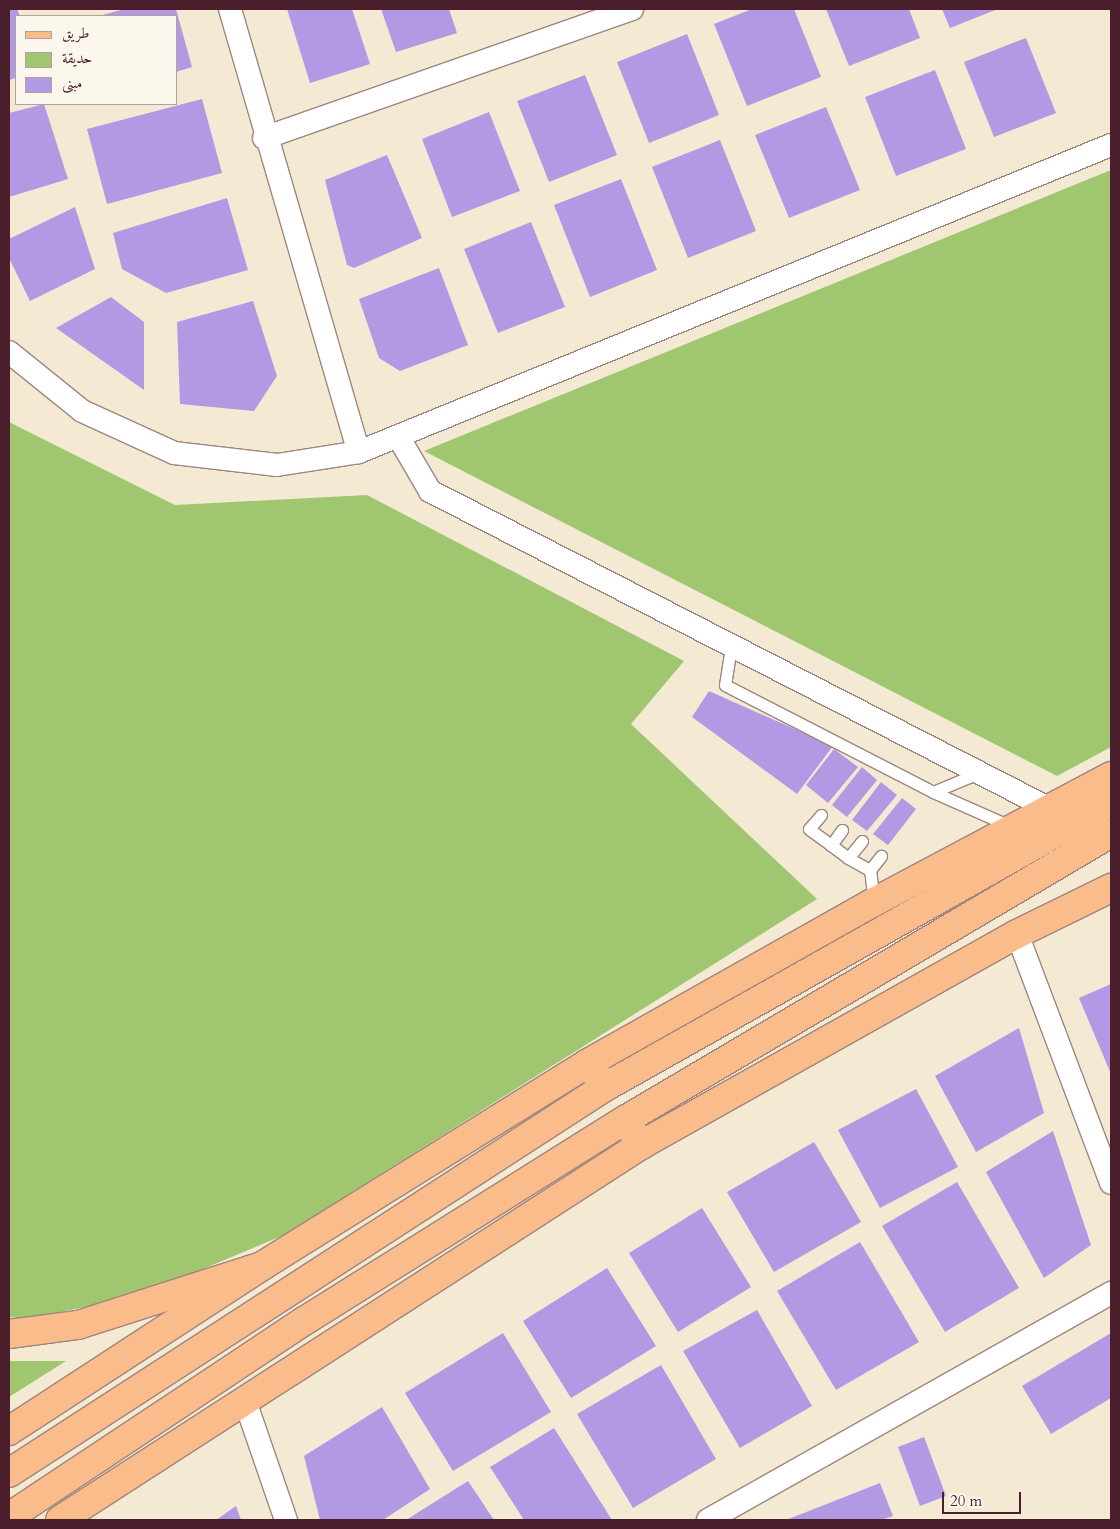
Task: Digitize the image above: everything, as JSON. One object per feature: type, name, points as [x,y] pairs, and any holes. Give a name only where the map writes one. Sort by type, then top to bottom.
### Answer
[{"type":"main road","points":[[9,1431],[262,1266],[588,1063],[874,902],[1111,776]]},
{"type":"main road","points":[[9,1473],[605,1086],[1111,802]]},
{"type":"main road","points":[[10,1516],[306,1320],[625,1120],[1111,833]]},
{"type":"main road","points":[[60,1520],[641,1145],[1017,934],[1111,888]]},
{"type":"main road","points":[[588,1063],[605,1086]]},
{"type":"main road","points":[[625,1120],[641,1145]]},
{"type":"main road","points":[[9,1334],[78,1326],[262,1266]]},
{"type":"street","points":[[230,9],[264,138],[359,452]]},
{"type":"street","points":[[264,138],[629,9]]},
{"type":"street","points":[[9,352],[82,411],[174,454],[277,465],[359,452],[400,438],[1111,145]]},
{"type":"street","points":[[400,438],[430,491],[976,774],[1050,810]]},
{"type":"street","points":[[1017,934],[1111,1183]]},
{"type":"street","points":[[708,1520],[1111,1293]]},
{"type":"street","points":[[245,1401],[286,1520]]},
{"type":"lane","points":[[731,647],[725,684],[933,792],[1014,828]]},
{"type":"lane","points":[[933,792],[976,774]]},
{"type":"lane","points":[[821,815],[808,829],[848,858],[870,870]]},
{"type":"lane","points":[[831,845],[842,830]]},
{"type":"lane","points":[[848,858],[862,842]]},
{"type":"lane","points":[[874,902],[870,870],[881,856]]},
{"type":"green space","points":[[1111,170],[1111,747],[1057,776],[424,451]]},
{"type":"green space","points":[[9,422],[175,505],[367,495],[684,661],[631,724],[817,899],[284,1235],[141,1295],[28,1319],[9,1317]]},
{"type":"green space","points":[[9,1361],[66,1361],[9,1397]]},
{"type":"building","points":[[9,9],[17,9],[20,15],[15,15],[15,78],[9,80]]},
{"type":"building","points":[[124,9],[176,9],[178,15],[103,15]]},
{"type":"building","points":[[287,9],[352,9],[370,64],[310,83]]},
{"type":"building","points":[[381,9],[449,9],[457,33],[396,52]]},
{"type":"building","points":[[752,9],[794,9],[821,77],[747,106],[714,24]]},
{"type":"building","points":[[826,9],[909,9],[920,38],[849,66]]},
{"type":"building","points":[[942,9],[998,9],[950,28]]},
{"type":"building","points":[[178,16],[192,67],[178,71]]},
{"type":"building","points":[[687,34],[719,115],[649,143],[617,62]]},
{"type":"building","points":[[1026,38],[1056,113],[994,137],[964,62]]},
{"type":"building","points":[[935,70],[966,149],[896,176],[865,97]]},
{"type":"building","points":[[585,75],[617,155],[549,182],[517,101]]},
{"type":"building","points":[[202,99],[222,173],[107,204],[87,129]]},
{"type":"building","points":[[44,105],[68,179],[9,197],[9,113]]},
{"type":"building","points":[[826,107],[860,190],[789,218],[755,135]]},
{"type":"building","points":[[489,112],[520,191],[452,217],[422,139]]},
{"type":"building","points":[[720,140],[756,231],[688,258],[652,167]]},
{"type":"building","points":[[387,155],[422,238],[354,268],[347,265],[325,180]]},
{"type":"building","points":[[621,179],[657,270],[590,297],[554,205]]},
{"type":"building","points":[[227,198],[248,270],[166,293],[122,269],[113,233]]},
{"type":"building","points":[[75,207],[95,269],[30,301],[9,258],[9,239]]},
{"type":"building","points":[[531,222],[565,307],[498,333],[464,249]]},
{"type":"building","points":[[439,268],[468,345],[400,371],[379,358],[359,299]]},
{"type":"building","points":[[111,297],[144,322],[144,390],[56,328]]},
{"type":"building","points":[[253,301],[277,376],[254,411],[180,404],[177,322]]},
{"type":"building","points":[[709,691],[833,746],[797,794],[692,717]]},
{"type":"building","points":[[834,749],[858,767],[828,803],[806,785]]},
{"type":"building","points":[[862,767],[877,780],[847,817],[832,805]]},
{"type":"building","points":[[881,782],[897,795],[867,831],[852,820]]},
{"type":"building","points":[[902,798],[916,809],[888,845],[873,834]]},
{"type":"building","points":[[1111,984],[1111,1074],[1079,998]]},
{"type":"building","points":[[1019,1028],[1044,1113],[976,1152],[935,1076]]},
{"type":"building","points":[[916,1089],[958,1167],[880,1208],[838,1130]]},
{"type":"building","points":[[1053,1131],[1091,1245],[1044,1278],[986,1172]]},
{"type":"building","points":[[814,1142],[861,1222],[774,1272],[727,1192]]},
{"type":"building","points":[[957,1182],[1019,1288],[945,1332],[882,1226]]},
{"type":"building","points":[[702,1208],[751,1287],[678,1332],[629,1253]]},
{"type":"building","points":[[860,1242],[919,1342],[836,1390],[777,1291]]},
{"type":"building","points":[[607,1268],[656,1346],[571,1398],[523,1321]]},
{"type":"building","points":[[757,1310],[812,1406],[740,1448],[683,1351]]},
{"type":"building","points":[[503,1333],[551,1412],[453,1471],[405,1393]]},
{"type":"building","points":[[1111,1333],[1111,1398],[1051,1434],[1022,1386]]},
{"type":"building","points":[[661,1365],[716,1459],[633,1508],[577,1414]]},
{"type":"building","points":[[382,1407],[430,1489],[383,1520],[320,1520],[304,1456]]},
{"type":"building","points":[[554,1428],[612,1520],[524,1520],[490,1467]]},
{"type":"building","points":[[924,1437],[946,1496],[920,1506],[898,1447]]},
{"type":"building","points":[[468,1481],[494,1520],[406,1520]]},
{"type":"building","points":[[880,1483],[893,1516],[881,1520],[786,1520]]},
{"type":"building","points":[[236,1506],[241,1520],[216,1520]]}]
